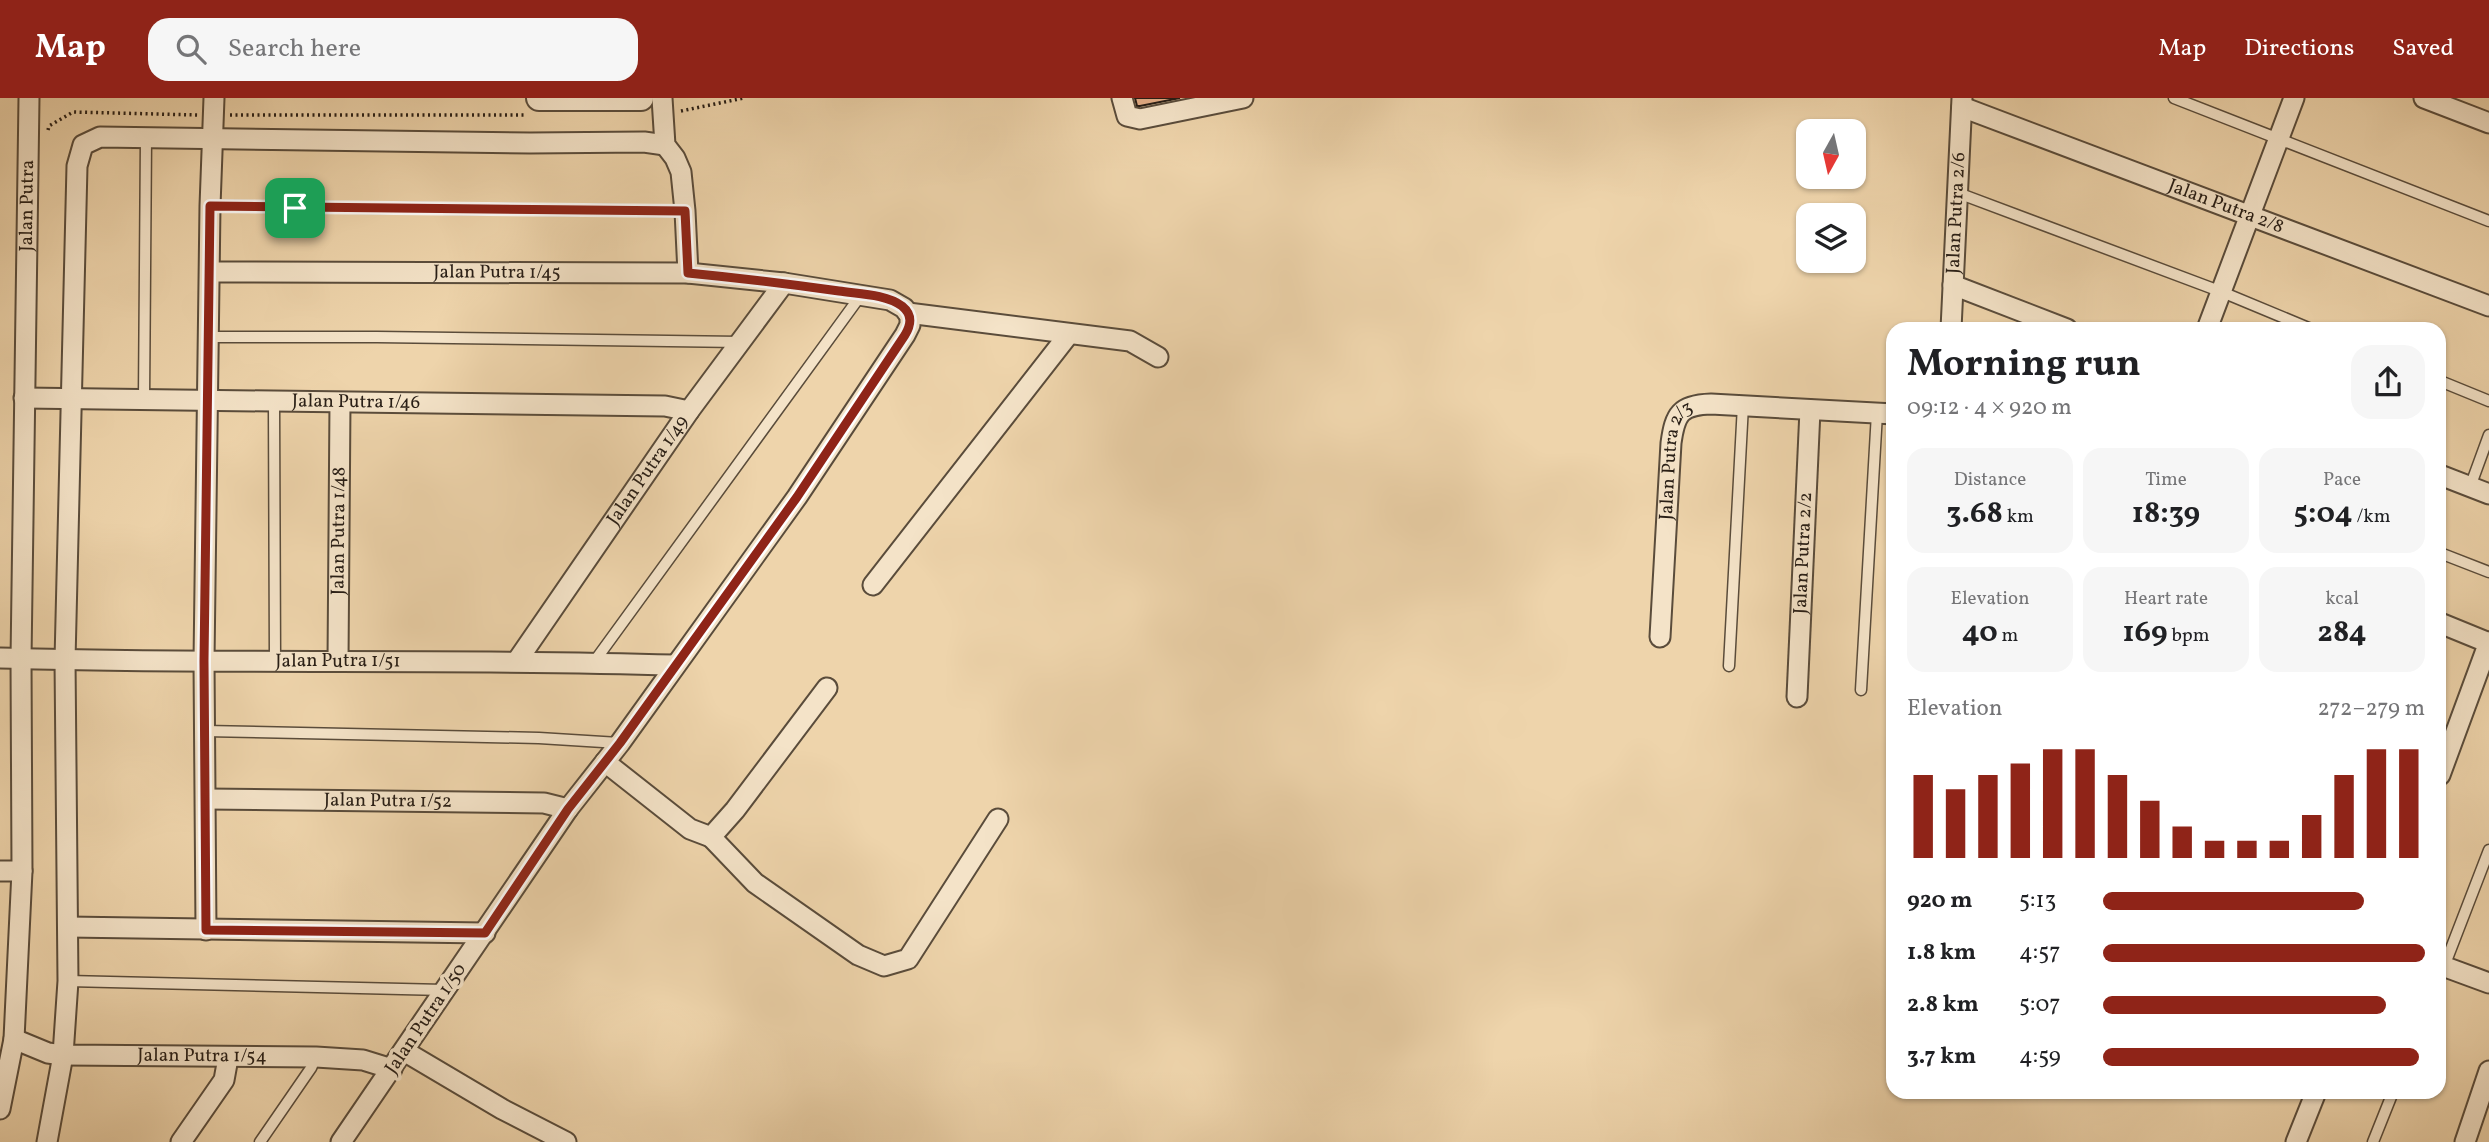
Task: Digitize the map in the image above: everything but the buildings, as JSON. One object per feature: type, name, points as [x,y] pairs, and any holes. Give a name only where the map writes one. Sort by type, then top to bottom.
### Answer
[{"type":"street","name":"Jalan Putra","points":[[0,1109],[14,1039],[22,871],[21,659],[29,98]]},
{"type":"street","points":[[206,930],[204,661],[214,98]]},
{"type":"street","points":[[539,98],[641,98]]},
{"type":"street","points":[[662,98],[665,145],[681,172],[688,273]]},
{"type":"street","points":[[1122,98],[1127,116],[1140,120],[1243,98]]},
{"type":"street","points":[[2210,322],[2294,98]]},
{"type":"street","points":[[2424,98],[2489,123]]},
{"type":"street","name":"Jalan Putra 2/6","points":[[1951,322],[1962,103]]},
{"type":"street","name":"Jalan Putra 2/8","points":[[1962,103],[2489,306]]},
{"type":"street","points":[[47,1142],[63,1055],[68,981],[65,660],[77,166],[83,145],[100,137],[644,142],[665,145]]},
{"type":"street","name":"Jalan Putra 1/45","points":[[210,272],[688,273],[784,283]]},
{"type":"street","points":[[784,283],[890,300],[904,307],[908,313],[1130,341],[1158,357]]},
{"type":"street","name":"Jalan Putra 1/49","points":[[517,661],[689,411],[784,283]]},
{"type":"street","points":[[1953,285],[2049,322]]},
{"type":"street","name":"Jalan Putra 1/50","points":[[341,1142],[568,809],[620,743],[797,497],[905,335],[910,325],[908,313]]},
{"type":"street","points":[[873,585],[1069,334]]},
{"type":"street","name":"Jalan Putra 1/46","points":[[24,398],[665,406],[689,411]]},
{"type":"street","name":"Jalan Putra 1/48","points":[[338,661],[340,403]]},
{"type":"street","name":"Jalan Putra 2/3","points":[[1660,637],[1671,443],[1675,419],[1679,412],[1698,404],[1885,413]]},
{"type":"street","name":"Jalan Putra 2/2","points":[[1797,696],[1810,410]]},
{"type":"street","points":[[2446,477],[2489,494]]},
{"type":"street","points":[[2446,625],[2489,643],[2446,759]]},
{"type":"street","name":"Jalan Putra 1/51","points":[[0,658],[517,661],[674,666]]},
{"type":"street","points":[[712,837],[827,688]]},
{"type":"street","points":[[605,762],[690,829],[712,837],[755,883],[858,955],[884,966],[908,958],[998,819]]},
{"type":"street","name":"Jalan Putra 1/52","points":[[206,799],[544,803],[568,809]]},
{"type":"street","points":[[0,871],[22,871]]},
{"type":"street","points":[[68,927],[485,933]]},
{"type":"street","points":[[2446,971],[2489,983]]},
{"type":"street","name":"Jalan Putra 1/54","points":[[14,1039],[48,1053],[63,1055],[316,1057],[363,1060],[392,1069]]},
{"type":"street","points":[[404,1052],[502,1109],[566,1142]]},
{"type":"street","points":[[181,1142],[224,1080],[229,1058]]},
{"type":"street","points":[[2465,1142],[2489,1071]]},
{"type":"street","points":[[2296,1142],[2313,1099]]},
{"type":"lane","points":[[2174,98],[2489,221]]},
{"type":"lane","points":[[144,400],[146,138]]},
{"type":"lane","points":[[1958,193],[2222,292],[2294,322]]},
{"type":"lane","points":[[210,206],[685,211]]},
{"type":"lane","points":[[593,663],[861,294]]},
{"type":"lane","points":[[209,337],[740,342]]},
{"type":"lane","points":[[2446,383],[2489,401]]},
{"type":"lane","points":[[274,402],[275,661]]},
{"type":"lane","points":[[1729,666],[1743,405]]},
{"type":"lane","points":[[1861,690],[1885,413]]},
{"type":"lane","points":[[2470,487],[2489,435]]},
{"type":"lane","points":[[2446,555],[2489,572]]},
{"type":"lane","points":[[205,731],[540,738],[620,743]]},
{"type":"lane","points":[[2446,958],[2489,850]]},
{"type":"lane","points":[[68,981],[444,990]]},
{"type":"lane","points":[[260,1142],[316,1057]]},
{"type":"lane","points":[[2373,1142],[2390,1099]]},
{"type":"route","points":[[210,206],[295,208],[685,211],[688,273],[861,294],[890,300],[904,307],[910,316],[910,325],[905,335],[797,497],[620,743],[568,809],[485,933],[206,930],[204,661],[210,206]]}]
